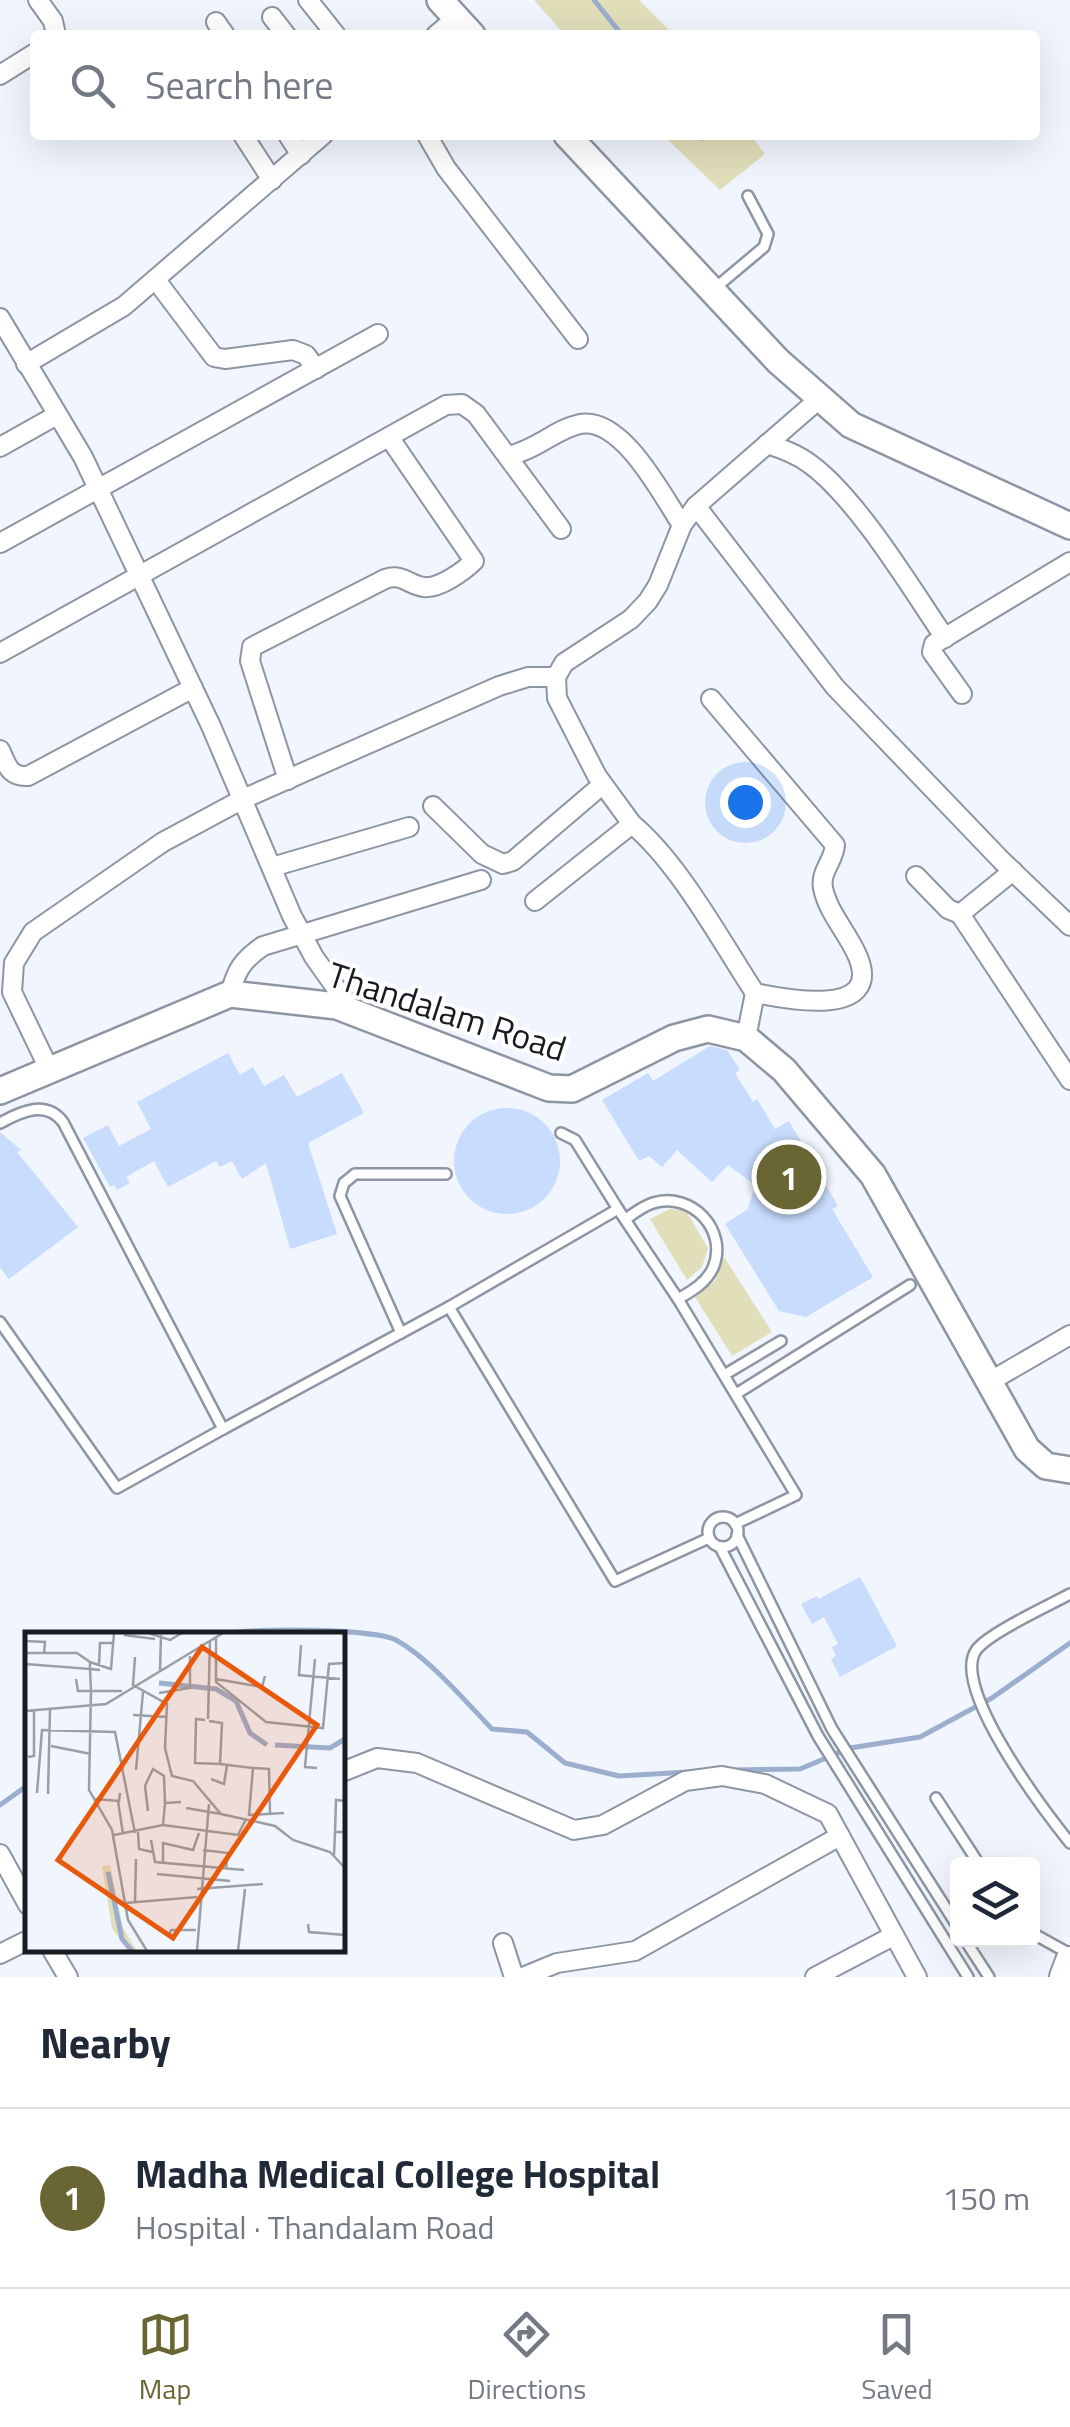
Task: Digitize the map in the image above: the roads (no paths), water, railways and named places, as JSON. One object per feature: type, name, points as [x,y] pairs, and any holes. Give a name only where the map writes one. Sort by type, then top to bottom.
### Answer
[{"type":"main road","points":[[1064,1977],[1070,1958]]},
{"type":"street","points":[[38,0],[55,30]]},
{"type":"street","points":[[308,0],[332,30]]},
{"type":"street","points":[[272,17],[282,30]]},
{"type":"street","points":[[0,76],[30,56]]},
{"type":"street","points":[[246,140],[272,180]]},
{"type":"street","points":[[291,140],[301,155]]},
{"type":"street","points":[[26,364],[124,306],[318,140]]},
{"type":"street","points":[[431,140],[446,168],[578,339]]},
{"type":"street","points":[[572,140],[818,400],[851,425],[1070,526]]},
{"type":"street","points":[[156,280],[214,357],[293,350],[306,355],[316,369]]},
{"type":"street","points":[[0,318],[98,490],[193,688],[301,933],[354,1012]]},
{"type":"street","points":[[0,543],[378,334]]},
{"type":"street","points":[[710,699],[835,845],[822,885],[858,956],[862,974],[857,988],[840,999],[804,1003],[755,993],[673,870],[602,785],[557,698],[556,677],[564,663],[631,619],[648,601],[682,525],[696,506],[818,400]]},
{"type":"street","points":[[0,654],[446,405],[462,404],[476,414],[562,529]]},
{"type":"street","points":[[0,447],[57,415]]},
{"type":"street","points":[[508,456],[542,445],[568,428],[583,423],[601,425],[619,438],[640,463],[682,525]]},
{"type":"street","points":[[288,780],[250,661],[252,648],[386,579],[400,576],[427,588],[474,561],[388,437]]},
{"type":"street","points":[[768,444],[795,454],[814,467],[846,500],[945,638]]},
{"type":"street","points":[[696,506],[835,687],[1070,926]]},
{"type":"street","points":[[962,694],[932,652],[934,644],[1070,562]]},
{"type":"street","points":[[50,1071],[12,992],[14,963],[32,932],[163,842],[243,800],[500,686],[528,677],[556,677]]},
{"type":"street","points":[[0,750],[10,772],[28,776],[193,688]]},
{"type":"street","points":[[433,806],[482,854],[503,864],[513,860],[602,785]]},
{"type":"street","points":[[535,902],[632,824]]},
{"type":"street","points":[[272,866],[409,826]]},
{"type":"street","points":[[960,914],[1012,871]]},
{"type":"street","points":[[916,876],[948,909],[960,914],[1070,1080]]},
{"type":"street","points":[[230,994],[245,958],[262,946],[481,880]]},
{"type":"street","points":[[755,993],[746,1038],[784,1070],[873,1176],[1027,1449],[1046,1466],[1070,1470]]},
{"type":"street","name":"Thandalam Road","points":[[0,1091],[230,994],[337,1006],[549,1088],[572,1089],[674,1038],[708,1029],[746,1038]]},
{"type":"street","points":[[990,1382],[1070,1335]]},
{"type":"street","points":[[345,1771],[378,1758],[416,1763],[574,1830],[603,1824],[685,1781],[722,1776],[765,1784],[828,1814],[917,1977]]},
{"type":"street","points":[[522,1977],[557,1964],[635,1950],[840,1836]]},
{"type":"street","points":[[0,1854],[25,1900]]},
{"type":"street","points":[[816,1977],[894,1936]]},
{"type":"street","points":[[0,1954],[25,1942]]},
{"type":"street","points":[[503,1943],[514,1977]]},
{"type":"street","points":[[53,1952],[68,1977]]},
{"type":"street","points":[[588,1958],[594,1977]]},
{"type":"lane","points":[[713,290],[764,247],[768,234],[748,196]]},
{"type":"lane","points":[[0,1123],[46,1108],[63,1122],[223,1429]]},
{"type":"lane","points":[[561,1133],[575,1140],[678,1299],[796,1495],[735,1524]]},
{"type":"lane","points":[[401,1332],[340,1196],[344,1183],[356,1174],[446,1174]]},
{"type":"lane","points":[[626,1219],[653,1203],[670,1200],[687,1204],[707,1220],[716,1243],[712,1268],[703,1282],[678,1299]]},
{"type":"lane","points":[[0,1322],[117,1488],[450,1307],[618,1208]]},
{"type":"lane","points":[[736,1394],[910,1284]]},
{"type":"lane","points":[[450,1307],[615,1581],[708,1538]]},
{"type":"lane","points":[[724,1375],[781,1341]]},
{"type":"lane","points":[[708,1538],[714,1520],[725,1518],[735,1524],[737,1536],[832,1729],[950,1915]]},
{"type":"lane","points":[[720,1547],[729,1546],[737,1536]]},
{"type":"lane","points":[[708,1538],[720,1547],[818,1736],[968,1977]]},
{"type":"lane","points":[[1070,1594],[990,1640],[976,1650],[971,1664],[973,1685],[986,1715],[1035,1800],[1070,1844]]},
{"type":"lane","points":[[818,1736],[832,1729]]},
{"type":"lane","points":[[936,1798],[974,1857]]},
{"type":"lane","points":[[1040,1938],[1070,1958]]},
{"type":"lane","points":[[970,1947],[989,1977]]},
{"type":"waterway","points":[[594,0],[618,30]]},
{"type":"waterway","points":[[240,1632],[313,1630],[384,1636],[421,1658],[492,1729],[527,1732],[565,1763],[619,1776],[689,1772]]},
{"type":"waterway","points":[[735,1770],[800,1769],[850,1748],[920,1737],[992,1698],[1070,1643]]},
{"type":"waterway","points":[[0,1805],[25,1787]]},
{"type":"place","name":"Madha Medical College Hospital","points":[[789,1177]]}]
